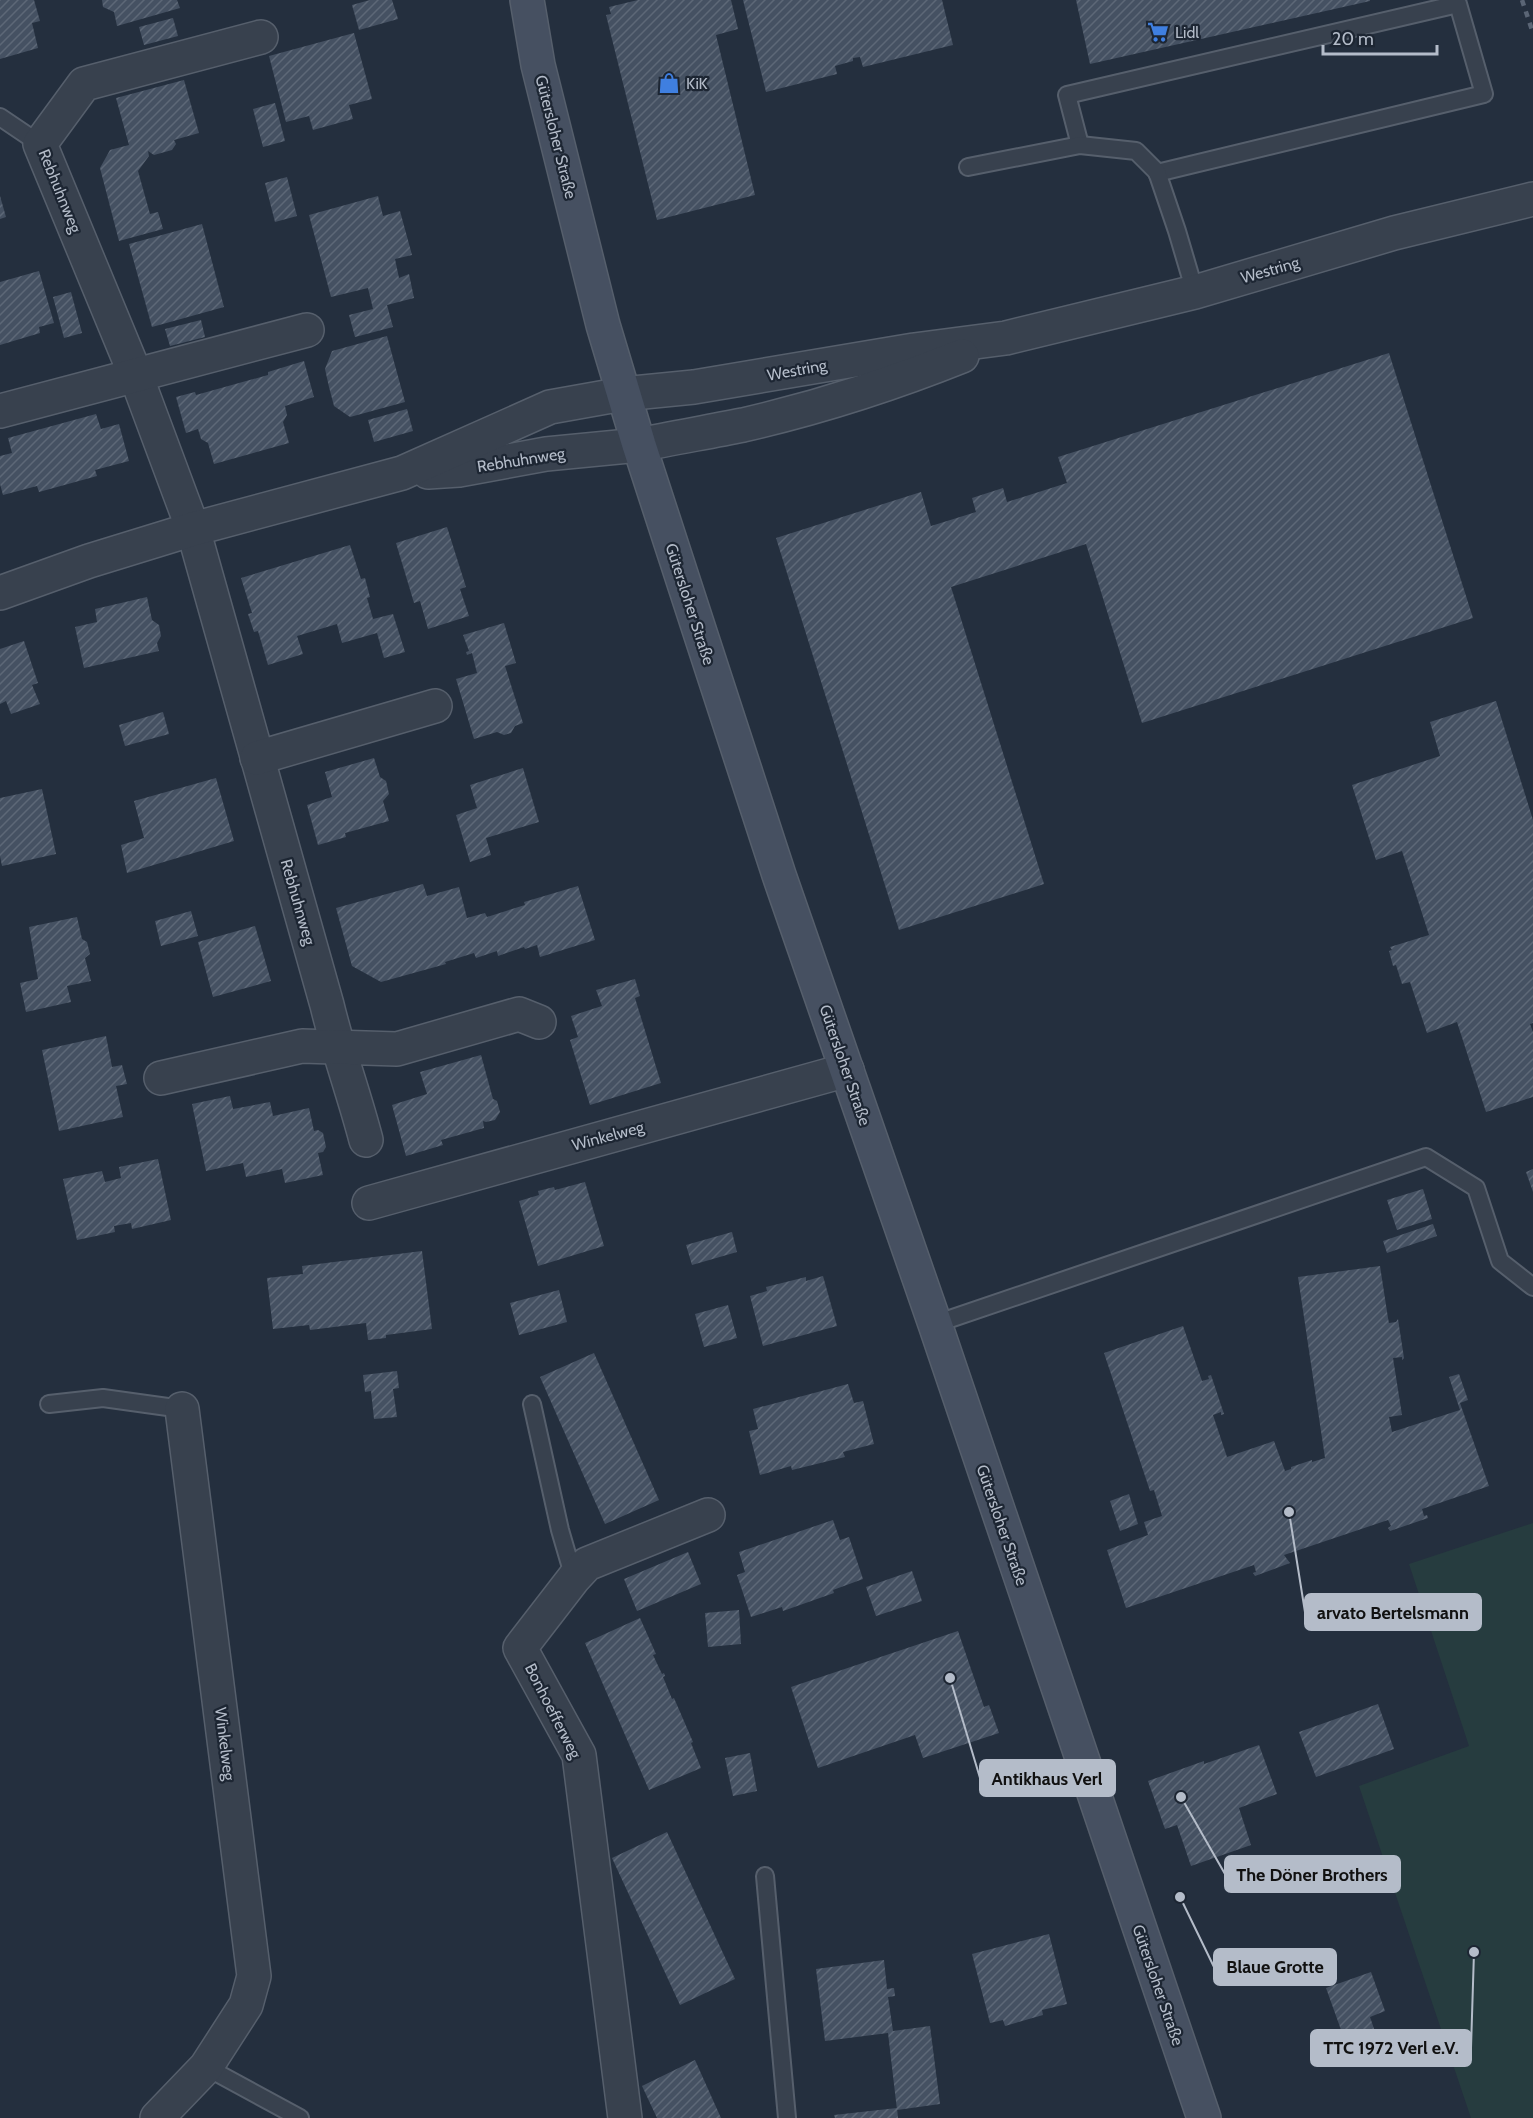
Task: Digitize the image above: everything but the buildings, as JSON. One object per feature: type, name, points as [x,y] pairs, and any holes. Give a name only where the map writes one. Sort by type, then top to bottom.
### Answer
[{"type":"main road","name":"Gütersloher Straße","points":[[527,0],[538,65],[603,325],[639,445],[779,875],[935,1324],[1203,2118]]},
{"type":"street","name":"Rebhuhnweg","points":[[261,37],[84,84],[40,144],[136,376],[193,529],[337,1047],[349,1078],[366,1140]]},
{"type":"street","name":"Westring","points":[[623,394],[694,387],[914,350],[1006,338],[1195,292],[1394,233],[1533,199]]},
{"type":"street","points":[[0,411],[307,330]]},
{"type":"street","name":"Westring","points":[[639,445],[743,424],[811,406],[918,374],[1006,338]]},
{"type":"street","name":"Rebhuhnweg","points":[[0,593],[89,561],[193,529],[402,473],[550,407],[623,394]]},
{"type":"street","name":"Rebhuhnweg","points":[[402,473],[459,470],[540,455],[639,445]]},
{"type":"street","points":[[257,758],[435,706]]},
{"type":"street","points":[[160,1078],[302,1046],[397,1049],[519,1014],[539,1022]]},
{"type":"street","name":"Winkelweg","points":[[369,1203],[847,1070]]},
{"type":"street","name":"Winkelweg","points":[[157,2118],[206,2067],[246,2005],[254,1976],[182,1409]]},
{"type":"street","name":"Bonhoefferweg","points":[[625,2118],[579,1755],[520,1648],[587,1564],[708,1515]]},
{"type":"lane","points":[[1080,145],[1067,95],[1458,4],[1484,94],[1157,173]]},
{"type":"lane","points":[[0,117],[40,144]]},
{"type":"lane","points":[[968,167],[1080,145],[1136,151],[1157,173],[1195,292]]},
{"type":"lane","points":[[935,1324],[1426,1157],[1476,1188],[1500,1261],[1533,1287]]},
{"type":"lane","points":[[49,1404],[104,1398],[182,1409]]},
{"type":"lane","points":[[532,1404],[560,1530],[574,1578]]},
{"type":"lane","points":[[765,1876],[787,2118]]},
{"type":"lane","points":[[206,2067],[300,2118]]},
{"type":"green space","points":[[1533,1523],[1533,2118],[1471,2118],[1359,1786],[1469,1746],[1409,1564]]},
{"type":"railway","points":[[1522,0],[1533,33]]},
{"type":"place","name":"Lidl","points":[[1158,32]]},
{"type":"place","name":"KiK","points":[[669,83]]},
{"type":"place","name":"arvato Bertelsmann","points":[[1289,1512]]},
{"type":"place","name":"Antikhaus Verl","points":[[950,1678]]},
{"type":"place","name":"The Döner Brothers","points":[[1181,1797]]},
{"type":"place","name":"Blaue Grotte","points":[[1180,1897]]},
{"type":"place","name":"TTC 1972 Verl e.V.","points":[[1474,1952]]}]
